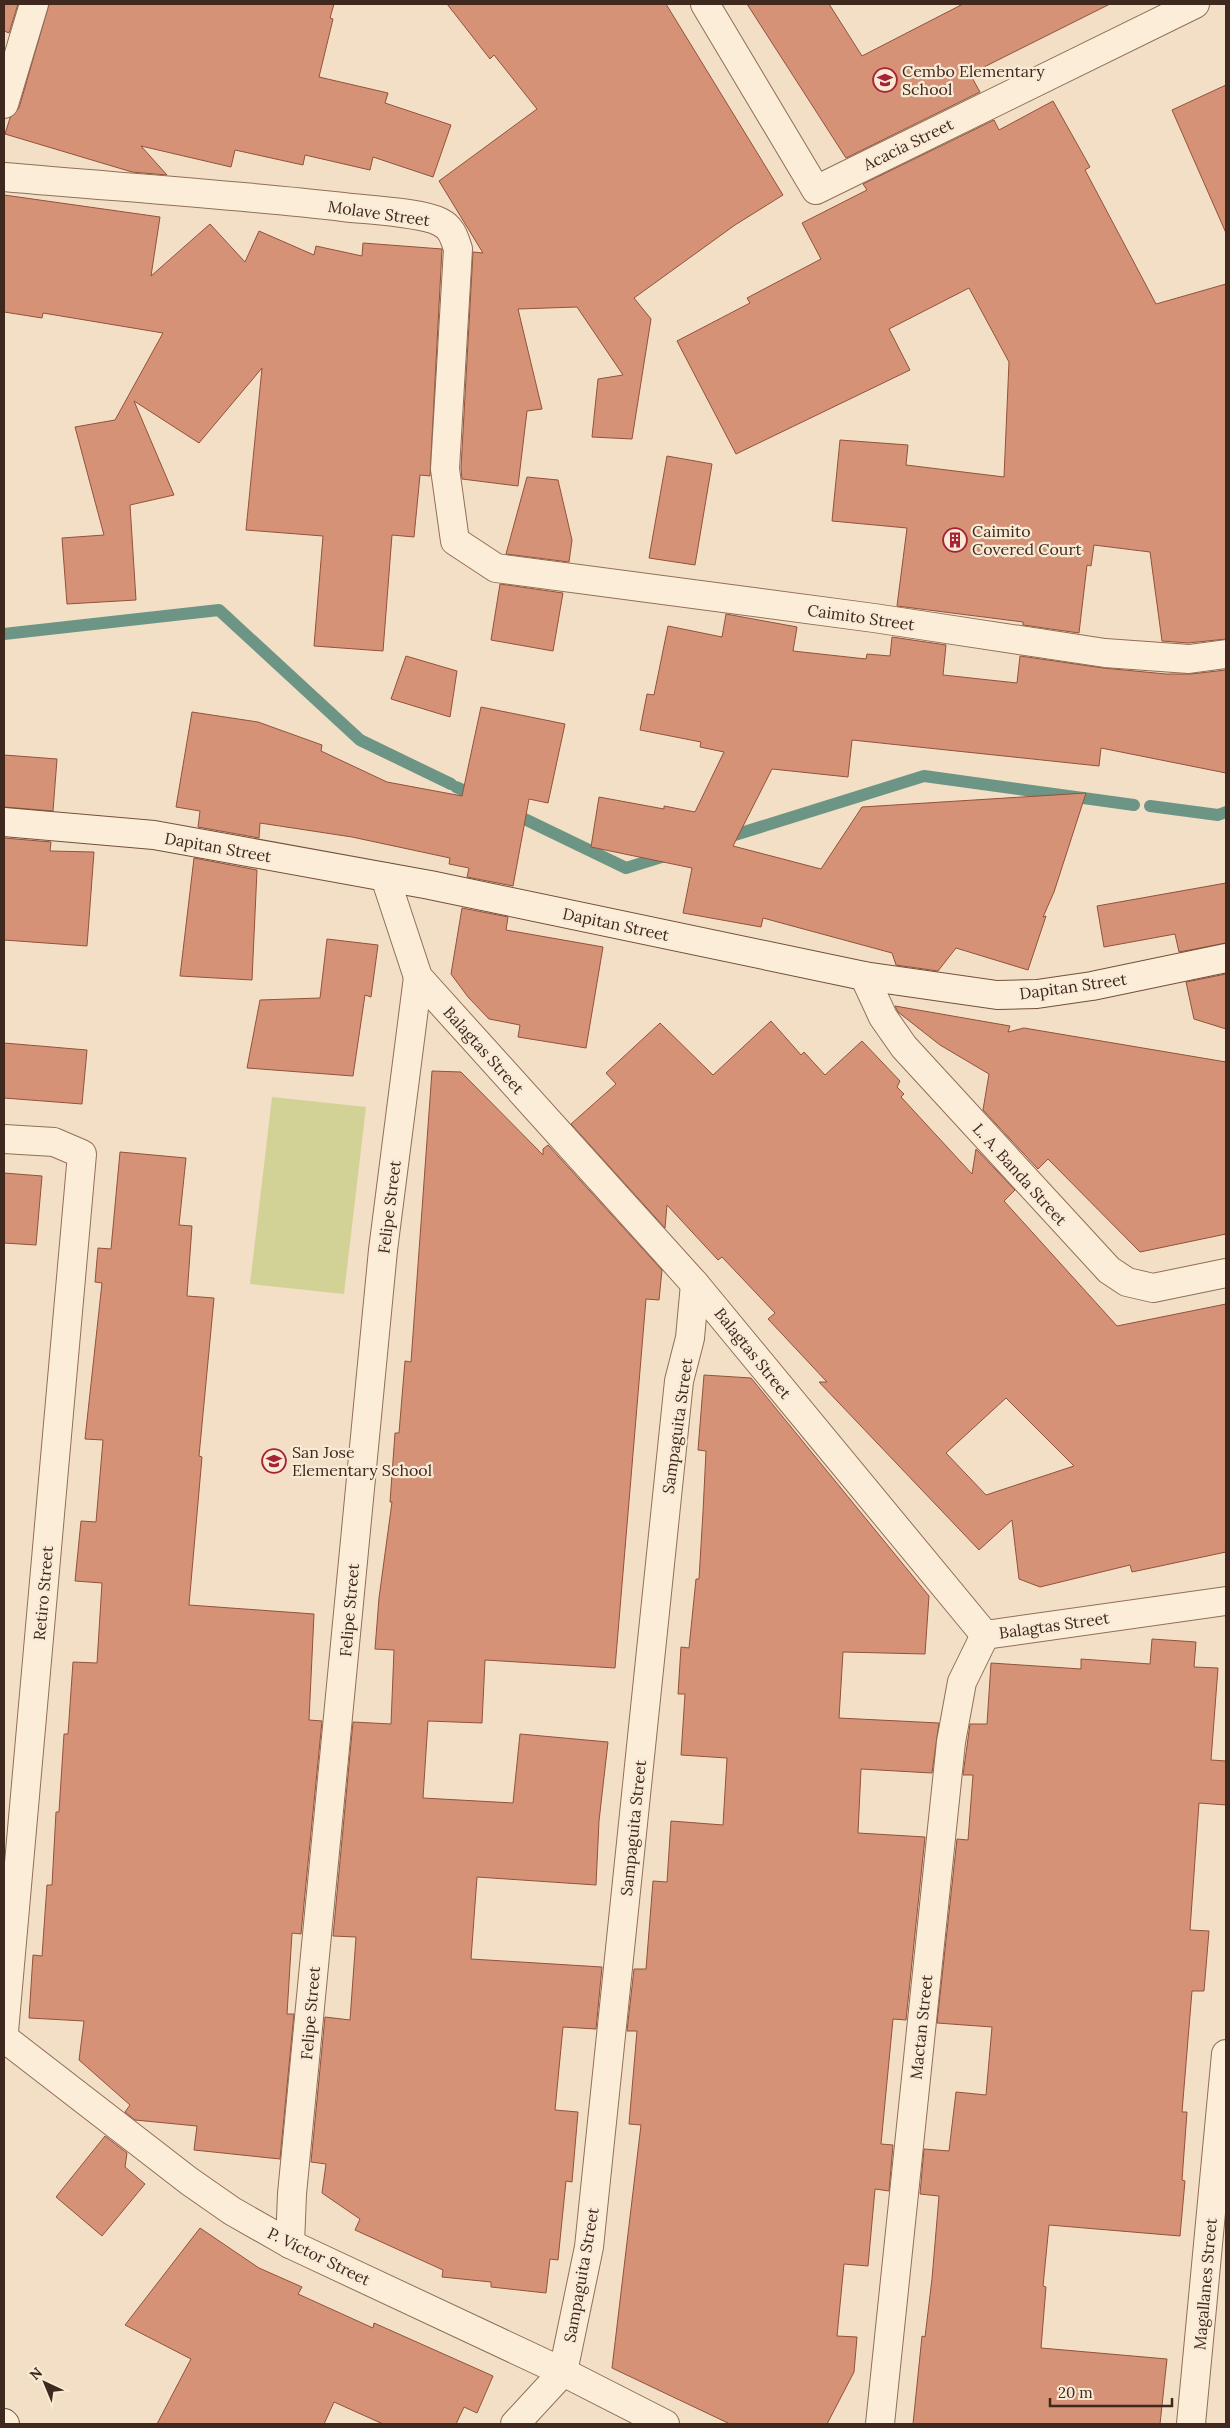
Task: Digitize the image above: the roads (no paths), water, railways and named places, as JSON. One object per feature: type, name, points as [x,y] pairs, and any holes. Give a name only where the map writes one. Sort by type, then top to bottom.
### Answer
[{"type":"street","points":[[4,104],[34,4]]},
{"type":"street","name":"Acacia Street","points":[[705,4],[816,190],[1195,4]]},
{"type":"street","name":"Molave Street","points":[[4,177],[304,202],[397,213],[438,221],[446,226],[454,234],[458,249],[444,469],[455,541],[496,568]]},
{"type":"street","name":"Caimito Street","points":[[496,568],[864,617],[1105,653],[1189,659],[1226,654]]},
{"type":"street","name":"Dapitan Street","points":[[4,822],[154,835],[430,884],[864,976],[997,995],[1037,994],[1092,986],[1226,958]]},
{"type":"street","name":"Balagtas Street","points":[[385,877],[418,977],[695,1284],[985,1635],[1226,1600]]},
{"type":"street","name":"L. A. Banda Street","points":[[864,976],[883,1017],[904,1047],[1109,1270],[1127,1282],[1153,1288],[1226,1273]]},
{"type":"street","name":"Felipe Street","points":[[290,2244],[293,2184],[383,1250],[418,977]]},
{"type":"street","name":"Retiro Street","points":[[4,1139],[54,1142],[82,1154],[4,2032]]},
{"type":"street","name":"Sampaguita Street","points":[[563,2372],[589,2246],[678,1390],[690,1338],[695,1284]]},
{"type":"street","name":"Mactan Street","points":[[880,2424],[951,1742],[962,1682],[985,1635]]},
{"type":"street","name":"P. Victor Street","points":[[4,2038],[189,2181],[232,2211],[290,2244],[563,2372],[665,2424]]},
{"type":"street","name":"Magallanes Street","points":[[1191,2424],[1226,2054]]},
{"type":"street","points":[[515,2424],[563,2372]]},
{"type":"waterway","points":[[4,634],[219,610],[360,740],[451,784]]},
{"type":"waterway","points":[[725,838],[924,776],[1134,805]]},
{"type":"waterway","points":[[456,787],[478,797]]},
{"type":"waterway","points":[[1150,806],[1218,815],[1226,812]]},
{"type":"waterway","points":[[510,812],[626,868],[668,855]]},
{"type":"place","name":"Cembo Elementary School","points":[[885,80]]},
{"type":"place","name":"Caimito Covered Court","points":[[955,540]]},
{"type":"place","name":"San Jose Elementary School","points":[[274,1461]]}]
